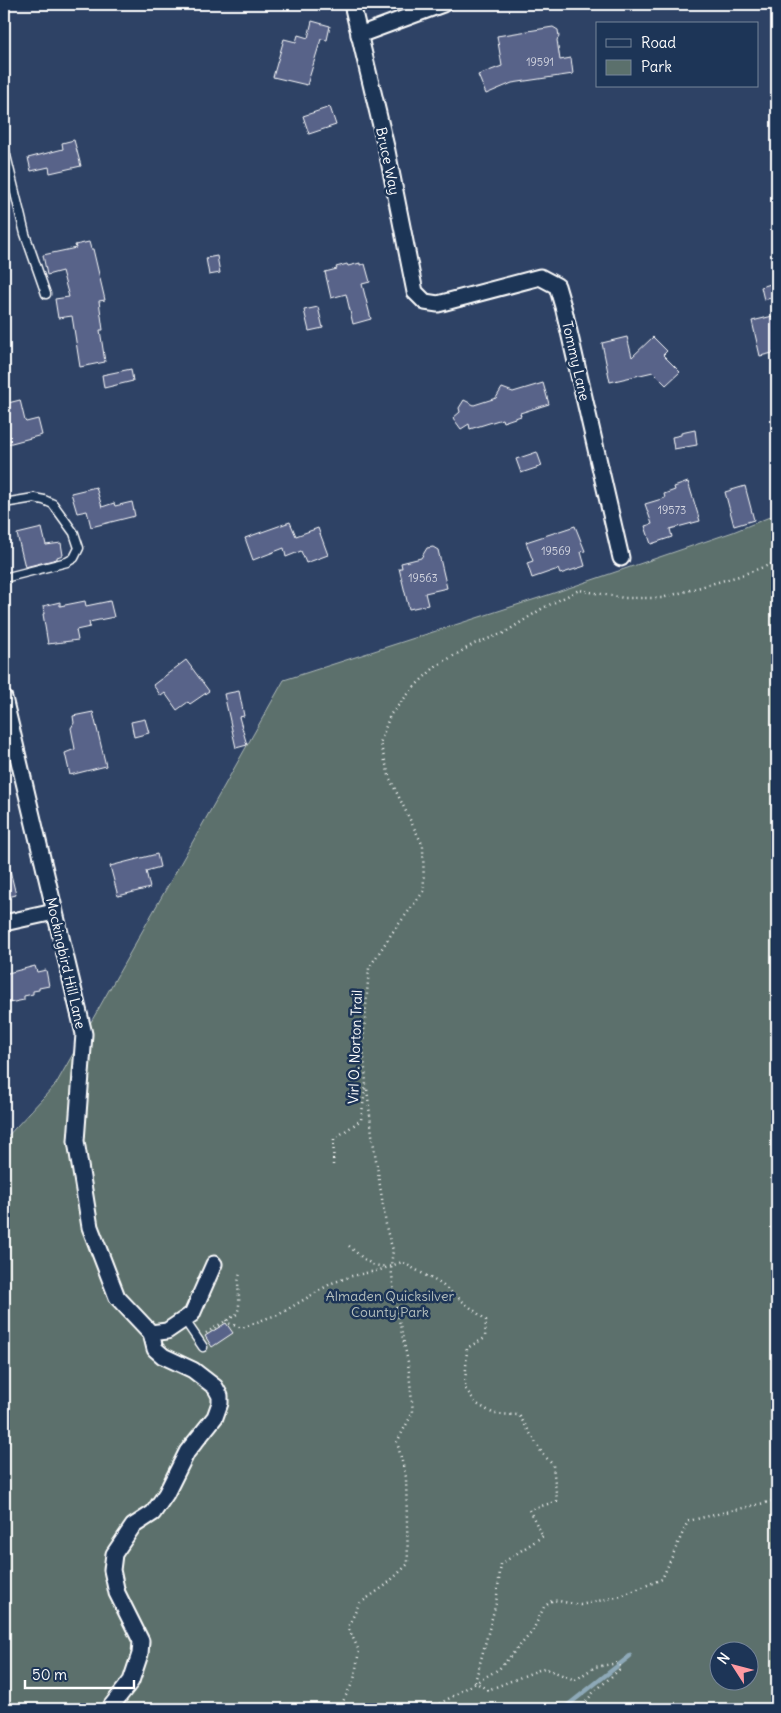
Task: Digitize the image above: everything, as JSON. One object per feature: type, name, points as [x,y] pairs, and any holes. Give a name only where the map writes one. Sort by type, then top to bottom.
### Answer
[{"type":"street","name":"Bruce Way","points":[[352,4],[387,152],[415,292],[425,302],[438,304]]},
{"type":"street","points":[[359,35],[443,4]]},
{"type":"street","name":"Tommy Lane","points":[[438,304],[540,277],[556,286],[566,319],[621,558]]},
{"type":"street","name":"Mockingbird Hill Lane","points":[[4,698],[84,1034],[76,1142],[90,1227],[117,1297],[151,1333],[156,1349],[163,1356],[193,1370],[215,1387],[220,1396],[220,1403],[215,1417],[187,1452],[166,1494],[153,1513],[133,1526],[114,1554],[112,1570],[116,1593],[141,1641],[139,1660],[131,1680],[109,1709]]},
{"type":"street","points":[[4,924],[54,912]]},
{"type":"street","points":[[151,1333],[167,1331],[192,1314],[214,1264]]},
{"type":"lane","points":[[4,147],[25,234],[46,294]]},
{"type":"lane","points":[[4,503],[34,498],[53,504],[74,533],[79,548],[74,558],[67,562],[4,578]]},
{"type":"lane","points":[[184,1319],[203,1347]]},
{"type":"path","name":"Virl O. Norton Trail","points":[[333,1165],[334,1140],[361,1120],[366,1083],[363,1045],[369,968],[392,933],[424,891],[423,846],[390,779],[380,743],[390,715],[415,686],[436,666],[474,644],[504,633],[543,608],[579,590],[624,598],[662,598],[739,576],[777,562]]},
{"type":"path","points":[[339,1709],[354,1680],[359,1651],[348,1627],[359,1604],[386,1586],[408,1564],[406,1477],[397,1442],[413,1412],[408,1362],[395,1302],[391,1266],[393,1250],[387,1231],[382,1202],[366,1083]]},
{"type":"path","points":[[349,1246],[378,1267],[391,1266]]},
{"type":"path","points":[[226,1320],[228,1323],[242,1328],[278,1315],[332,1283],[402,1262],[441,1284],[486,1320],[485,1338],[467,1348],[465,1388],[477,1404],[494,1414],[519,1415],[542,1453],[553,1466],[557,1501],[529,1510],[543,1536],[501,1564],[496,1604],[475,1682]]},
{"type":"path","points":[[197,1338],[236,1314],[239,1295],[237,1281],[241,1270]]},
{"type":"path","points":[[431,1709],[499,1669],[532,1632],[544,1607],[553,1600],[580,1605],[621,1596],[662,1579],[688,1520],[777,1500]]},
{"type":"path","points":[[475,1682],[488,1690],[544,1668],[575,1680],[594,1667],[618,1663],[621,1668],[593,1693],[580,1709]]},
{"type":"green space","name":"Almaden Quicksilver County Park","points":[[777,514],[777,1709],[4,1709],[4,1140],[56,1084],[284,680],[548,595],[733,532]]},
{"type":"building","points":[[312,21],[330,26],[327,40],[321,39],[307,85],[273,77],[284,39],[296,42],[298,35],[308,38]]},
{"type":"building","points":[[553,27],[558,30],[559,37],[557,40],[560,60],[571,58],[573,74],[512,83],[486,94],[478,75],[502,66],[497,36]]},
{"type":"building","points":[[330,107],[336,125],[309,134],[303,116]]},
{"type":"building","points":[[74,140],[81,166],[50,173],[49,167],[31,171],[28,158],[63,149],[62,143]]},
{"type":"building","points":[[89,242],[91,249],[93,249],[105,300],[99,301],[103,330],[100,330],[105,362],[80,367],[72,316],[58,318],[55,299],[69,297],[62,271],[47,275],[43,255],[76,248],[75,245]]},
{"type":"building","points":[[217,256],[220,273],[209,275],[206,258]]},
{"type":"building","points":[[360,263],[360,265],[365,264],[370,282],[362,284],[371,319],[353,324],[346,294],[331,298],[325,272],[347,264],[348,266]]},
{"type":"building","points":[[777,282],[777,296],[764,300],[761,287]]},
{"type":"building","points":[[318,307],[323,328],[309,331],[304,310]]},
{"type":"building","points":[[777,315],[777,352],[760,356],[752,321]]},
{"type":"building","points":[[627,337],[632,357],[653,337],[667,351],[663,355],[680,372],[666,385],[653,372],[610,382],[602,343]]},
{"type":"building","points":[[131,369],[133,381],[104,388],[102,375]]},
{"type":"building","points":[[543,383],[549,404],[520,413],[521,416],[503,422],[502,419],[470,429],[469,424],[461,429],[453,418],[460,412],[459,408],[464,400],[474,405],[496,398],[502,388],[513,392]]},
{"type":"building","points":[[20,400],[25,421],[38,419],[42,435],[4,445],[4,404]]},
{"type":"building","points":[[695,430],[697,445],[674,449],[672,437]]},
{"type":"building","points":[[537,452],[542,466],[521,473],[516,459]]},
{"type":"building","points":[[688,482],[700,521],[670,529],[672,537],[651,544],[645,526],[652,524],[645,504],[665,498],[664,494],[675,490],[674,487]]},
{"type":"building","points":[[745,486],[754,520],[734,526],[725,492]]},
{"type":"building","points":[[96,487],[102,507],[114,503],[115,506],[132,502],[135,516],[91,527],[87,511],[77,513],[71,493]]},
{"type":"building","points":[[290,522],[296,536],[318,528],[328,555],[306,563],[301,551],[286,557],[284,548],[253,560],[245,538]]},
{"type":"building","points":[[575,526],[585,551],[581,552],[585,566],[560,574],[558,569],[532,578],[527,563],[533,561],[526,542]]},
{"type":"building","points":[[42,528],[46,545],[61,543],[63,555],[57,557],[57,559],[25,567],[17,534]]},
{"type":"building","points":[[433,547],[438,550],[447,588],[425,593],[428,605],[409,609],[399,568],[402,568],[401,563],[421,558],[427,548]]},
{"type":"building","points":[[85,601],[86,606],[110,601],[114,617],[89,622],[90,627],[76,630],[78,640],[48,644],[43,606],[60,602],[60,606]]},
{"type":"building","points":[[186,660],[209,691],[177,710],[165,693],[161,696],[153,685]]},
{"type":"building","points":[[239,691],[244,716],[239,717],[247,745],[236,748],[224,694]]},
{"type":"building","points":[[93,712],[106,766],[70,775],[65,753],[75,749],[71,728],[74,723],[73,716]]},
{"type":"building","points":[[145,719],[149,733],[134,737],[131,722]]},
{"type":"building","points":[[157,854],[160,867],[146,871],[150,888],[118,896],[110,866]]},
{"type":"building","points":[[4,862],[8,862],[16,895],[4,898]]},
{"type":"building","points":[[35,966],[37,972],[46,970],[49,986],[39,988],[39,990],[33,991],[33,994],[24,996],[24,1000],[4,1004],[4,974]]},
{"type":"building","points":[[226,1323],[233,1333],[212,1347],[205,1336]]},
{"type":"waterway","points":[[563,1709],[630,1656]]}]
